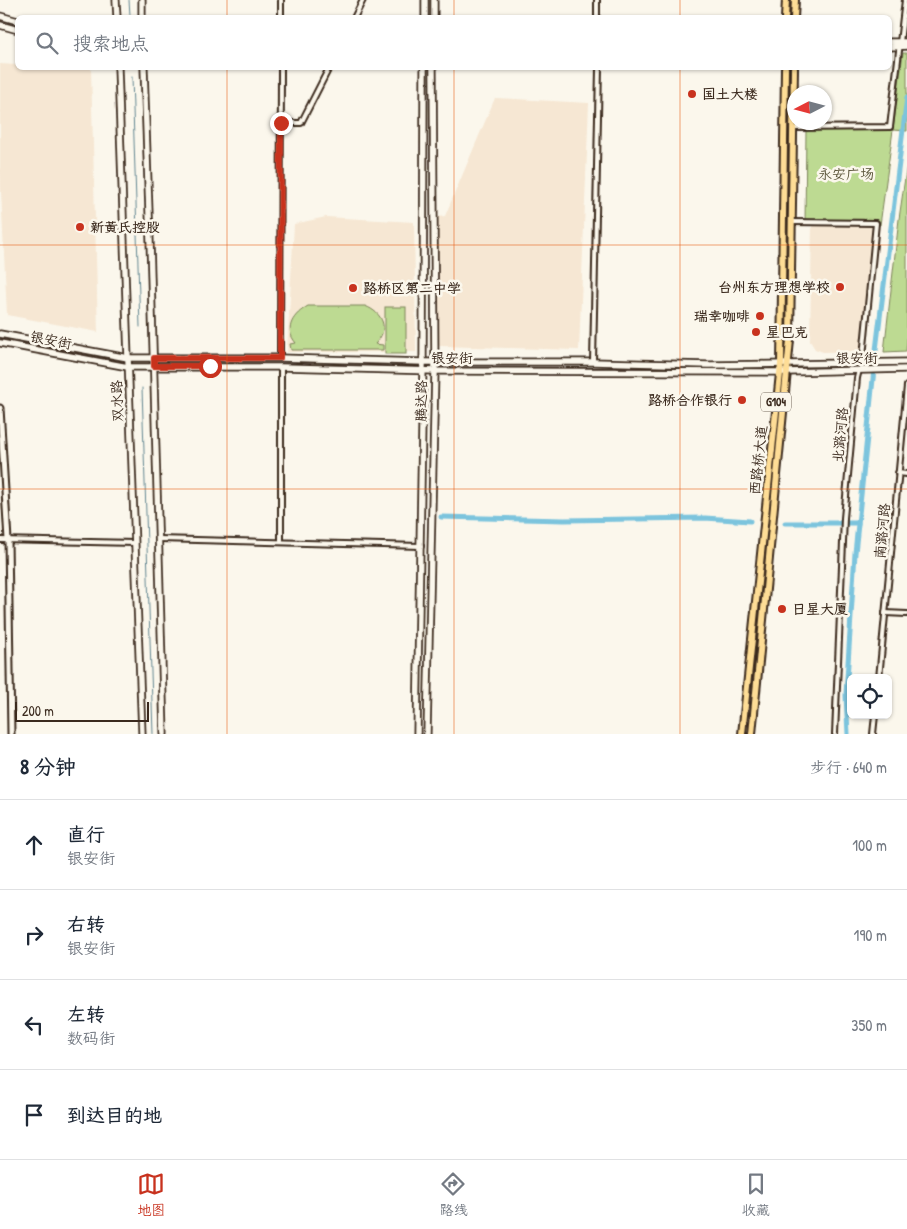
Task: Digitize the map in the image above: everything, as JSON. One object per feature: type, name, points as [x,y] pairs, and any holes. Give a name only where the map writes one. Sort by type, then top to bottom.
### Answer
[{"type":"main road","points":[[116,0],[117,15]]},
{"type":"main road","points":[[142,0],[142,15]]},
{"type":"main road","points":[[425,0],[425,15]]},
{"type":"main road","points":[[434,0],[434,15]]},
{"type":"main road","points":[[786,0],[786,15]]},
{"type":"main road","points":[[794,15],[795,0]]},
{"type":"main road","points":[[0,16],[15,20]]},
{"type":"main road","points":[[0,25],[15,29]]},
{"type":"main road","name":"双水路","points":[[118,70],[142,734]]},
{"type":"main road","points":[[144,70],[164,734]]},
{"type":"main road","name":"腾达路","points":[[418,734],[424,362],[424,70]]},
{"type":"main road","name":"腾达路","points":[[427,734],[434,371],[432,70]]},
{"type":"main road","name":"西路桥大道","points":[[784,364],[785,70]]},
{"type":"main road","name":"西路桥大道","points":[[794,70],[794,85]]},
{"type":"main road","name":"西路桥大道","points":[[742,734],[783,372],[790,340],[793,130]]},
{"type":"main road","name":"银安街","points":[[0,334],[128,358],[280,358],[424,362],[593,362],[708,365],[907,362]]},
{"type":"main road","name":"银安街","points":[[0,343],[128,367],[281,366],[423,371],[783,372],[907,369]]},
{"type":"main road","name":"西路桥大道","points":[[752,734],[783,372]]},
{"type":"street","points":[[281,0],[281,15]]},
{"type":"street","points":[[355,15],[362,0]]},
{"type":"street","points":[[596,15],[597,0]]},
{"type":"street","points":[[832,128],[890,127],[904,44],[905,0]]},
{"type":"street","points":[[280,358],[281,70]]},
{"type":"street","points":[[281,123],[301,122],[328,70]]},
{"type":"street","points":[[593,362],[599,70]]},
{"type":"street","name":"北潞河路","points":[[792,222],[876,223],[863,363],[862,370],[857,378],[843,525],[835,734]]},
{"type":"street","points":[[281,366],[281,542]]},
{"type":"street","name":"南潞河路","points":[[879,674],[907,386]]},
{"type":"street","points":[[0,408],[8,540],[11,734]]},
{"type":"street","points":[[898,473],[907,474]]},
{"type":"street","points":[[159,539],[421,546]]},
{"type":"street","points":[[0,540],[135,544]]},
{"type":"street","points":[[885,613],[907,614]]},
{"type":"street","points":[[874,734],[875,719]]},
{"type":"shaded area","points":[[0,64],[15,65],[15,70],[91,70],[98,332],[7,315],[0,171]]},
{"type":"shaded area","points":[[495,98],[589,103],[579,350],[439,346],[437,217],[445,216]]},
{"type":"shaded area","name":"路桥区第二中学","points":[[326,217],[414,222],[416,352],[287,352],[294,224]]},
{"type":"shaded area","name":"台州东方理想学校","points":[[812,225],[874,226],[863,351],[823,352],[815,349],[810,341]]},
{"type":"green space","points":[[903,53],[907,53],[907,131],[893,130]]},
{"type":"green space","name":"永安广场","points":[[806,130],[893,130],[880,225],[805,224]]},
{"type":"green space","points":[[907,164],[906,351],[884,352],[899,219]]},
{"type":"green space","points":[[308,306],[365,306],[371,309],[380,317],[382,322],[382,333],[375,344],[383,345],[383,350],[291,350],[290,344],[296,343],[290,332],[290,327],[298,313]]},
{"type":"green space","points":[[385,307],[406,307],[406,354],[385,354]]},
{"type":"waterway","points":[[129,0],[130,15]]},
{"type":"waterway","points":[[132,77],[140,327]]},
{"type":"waterway","points":[[848,734],[846,695],[855,553],[876,350],[907,97]]},
{"type":"waterway","points":[[142,388],[153,734]]},
{"type":"waterway","points":[[441,517],[564,520],[705,518],[750,521]]},
{"type":"waterway","points":[[785,523],[858,523]]},
{"type":"place","name":"国土大楼","points":[[692,94]]},
{"type":"place","name":"新黄氏控股","points":[[80,227]]},
{"type":"place","name":"台州东方理想学校","points":[[840,287]]},
{"type":"place","name":"路桥区第二中学","points":[[353,288]]},
{"type":"place","name":"瑞幸咖啡","points":[[760,316]]},
{"type":"place","name":"星巴克","points":[[756,332]]},
{"type":"place","name":"路桥合作银行","points":[[742,400]]},
{"type":"place","name":"日星大厦","points":[[782,609]]},
{"type":"route","points":[[210,366],[154,366],[154,358],[280,358],[281,123]]}]
